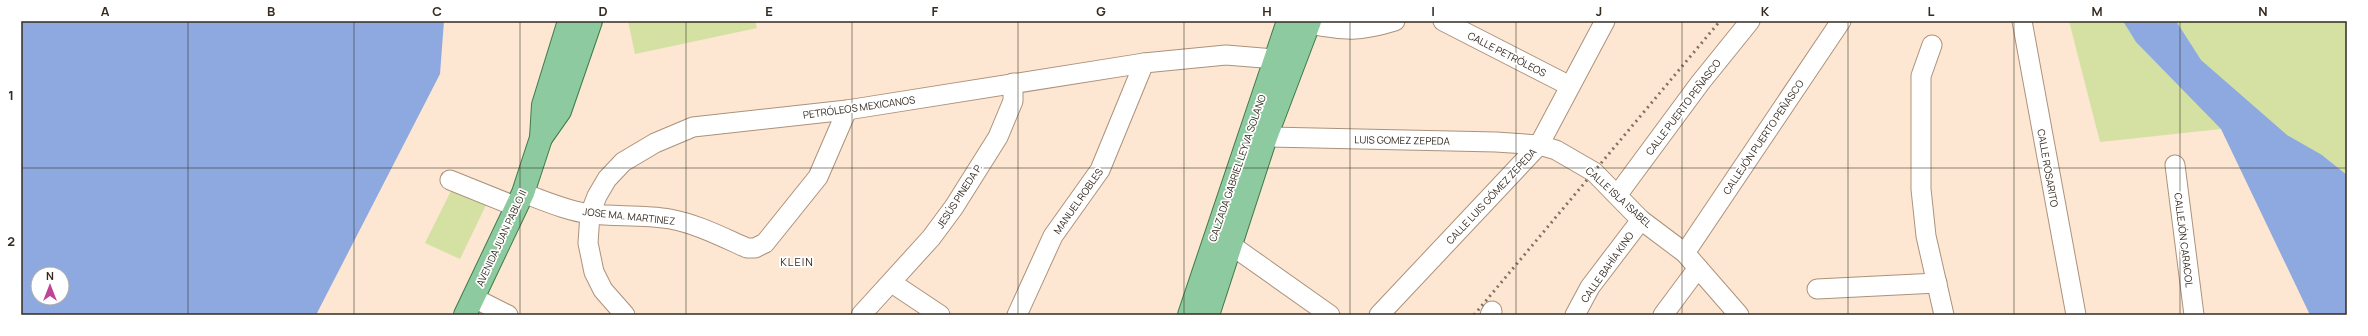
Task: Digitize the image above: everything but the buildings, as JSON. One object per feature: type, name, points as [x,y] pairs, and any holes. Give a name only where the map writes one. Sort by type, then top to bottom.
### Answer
[{"type":"main road","name":"AVENIDA JUAN PABLO II","points":[[470,306],[520,200],[541,138],[543,106],[569,21]]},
{"type":"main road","name":"CALZADA GABRIEL LEYVA SOLANO","points":[[1189,315],[1288,21]]},
{"type":"main road","name":"AVENIDA JUAN PABLO II","points":[[541,138],[560,111],[589,22]]},
{"type":"main road","name":"CALZADA GABRIEL LEYVA SOLANO","points":[[1208,315],[1266,137],[1310,22]]},
{"type":"street","points":[[1310,22],[1345,31],[1359,30],[1395,21]]},
{"type":"street","name":"CALLE PETRÓLEOS","points":[[1443,21],[1570,86]]},
{"type":"street","name":"CALLE LUIS GÓMEZ ZEPEDA","points":[[1380,315],[1539,145],[1605,21]]},
{"type":"street","name":"CALLE PUERTO PEÑASCO","points":[[1618,194],[1700,83],[1750,21]]},
{"type":"street","name":"CALLEJÓN PUERTO PEÑASCO","points":[[1685,252],[1841,21]]},
{"type":"street","name":"CALLE ROSARITO","points":[[2022,21],[2076,315]]},
{"type":"street","points":[[1932,45],[1921,76],[1921,189],[1926,236],[1944,315]]},
{"type":"street","name":"PETRÓLEOS MEXICANOS","points":[[625,315],[603,290],[594,272],[588,244],[590,214],[597,196],[607,179],[623,162],[661,140],[694,128],[847,110],[1144,63],[1226,55],[1274,59]]},
{"type":"street","name":"MANUEL ROBLES","points":[[1017,315],[1053,236],[1100,170],[1144,63]]},
{"type":"street","name":"JESÚS PINEDA P.","points":[[861,315],[892,283],[931,238],[954,208],[998,137],[1013,100],[1013,83]]},
{"type":"street","name":"JOSE MA. MARTINEZ","points":[[450,180],[520,200],[590,214],[636,215],[670,219],[691,224],[748,248],[761,246],[818,178],[847,110]]},
{"type":"street","name":"LUIS GOMEZ ZEPEDA","points":[[1266,137],[1539,145]]},
{"type":"street","name":"CALLE ISLA ISABEL","points":[[1539,145],[1573,158],[1594,172],[1618,194],[1641,220],[1685,252],[1739,315]]},
{"type":"street","name":"CALLEJÓN CARACOL","points":[[2175,164],[2194,315]]},
{"type":"street","name":"CALLE BAHÍA KINO","points":[[1575,315],[1590,288],[1641,220]]},
{"type":"street","points":[[1231,245],[1330,315]]},
{"type":"street","points":[[1663,315],[1698,268]]},
{"type":"street","points":[[1817,289],[1937,282]]},
{"type":"street","points":[[892,283],[940,315]]},
{"type":"street","points":[[470,306],[508,315]]},
{"type":"green space","points":[[628,21],[755,21],[757,28],[635,54]]},
{"type":"green space","points":[[2069,21],[2347,21],[2347,175],[2322,155],[2221,129],[2100,142]]},
{"type":"green space","points":[[453,187],[487,203],[460,259],[425,243]]},
{"type":"water","points":[[21,21],[444,21],[440,74],[316,315],[21,315]]},
{"type":"water","points":[[2123,21],[2176,21],[2201,60],[2287,135],[2322,155],[2347,175],[2347,315],[2310,315],[2221,129],[2136,42]]},
{"type":"railway","points":[[1474,315],[1720,21]]},
{"type":"district","name":"KLEIN","points":[[797,262]]}]
